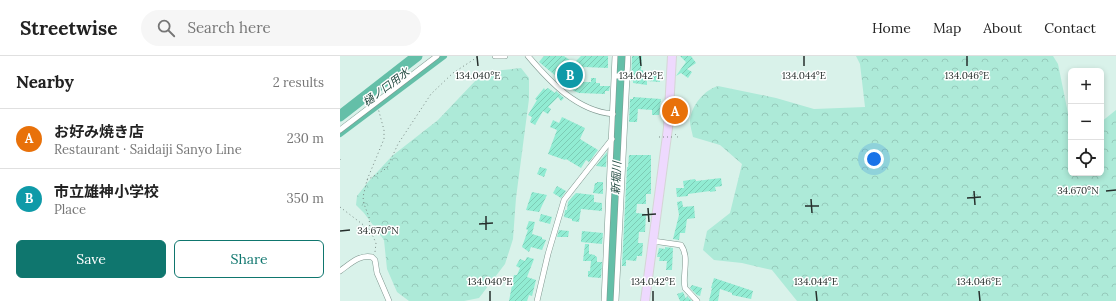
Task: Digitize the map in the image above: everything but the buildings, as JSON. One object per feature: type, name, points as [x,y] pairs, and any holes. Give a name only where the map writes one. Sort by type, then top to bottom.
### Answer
[{"type":"main road","points":[[645,301],[668,128],[672,56]]},
{"type":"street","points":[[495,56],[505,56]]},
{"type":"street","points":[[528,56],[550,82],[562,91],[588,108],[601,113],[613,114]]},
{"type":"street","points":[[604,301],[608,260],[613,150],[613,114],[616,76],[615,56]]},
{"type":"street","points":[[616,301],[622,150],[628,56]]},
{"type":"street","points":[[340,130],[434,57]]},
{"type":"street","points":[[616,76],[626,76]]},
{"type":"street","points":[[537,301],[546,260],[564,200],[612,139]]},
{"type":"street","points":[[653,241],[681,245],[684,249],[686,256],[684,284],[685,288],[697,301]]},
{"type":"street","points":[[340,271],[358,259],[367,256],[372,257],[375,260],[379,277],[389,301]]},
{"type":"street","points":[[608,260],[617,260]]},
{"type":"path","points":[[366,180],[388,168],[398,144],[431,94],[454,72],[479,56]]},
{"type":"path","points":[[372,257],[375,253],[376,243],[370,230],[369,217],[364,204],[363,196],[366,180],[384,138],[384,130],[379,109]]},
{"type":"path","points":[[660,136],[672,137]]},
{"type":"path","points":[[340,207],[370,230]]},
{"type":"green space","points":[[856,56],[1053,56],[1058,64],[1068,113],[1068,176],[1104,176],[1104,120],[1116,110],[1116,301],[797,301],[772,270],[742,263],[714,260],[703,250],[707,231],[730,213],[742,164],[720,145],[693,137],[690,123],[691,115],[699,99],[708,91],[718,86],[776,98],[814,109],[865,107],[860,64]]},
{"type":"green space","points":[[521,68],[529,78],[529,99],[516,198],[513,239],[505,264],[479,298],[464,301],[409,301],[397,292],[387,269],[384,240],[364,213],[356,205],[357,196],[392,156],[438,120],[478,78],[493,71]]},
{"type":"waterway","points":[[340,116],[417,56]]},
{"type":"waterway","name":"樋ノ口用水","points":[[340,134],[444,56]]},
{"type":"waterway","name":"新堀川","points":[[610,301],[622,56]]},
{"type":"place","name":"市立雄神小学校","points":[[570,75]]},
{"type":"place","name":"お好み焼き店","points":[[675,111]]}]
